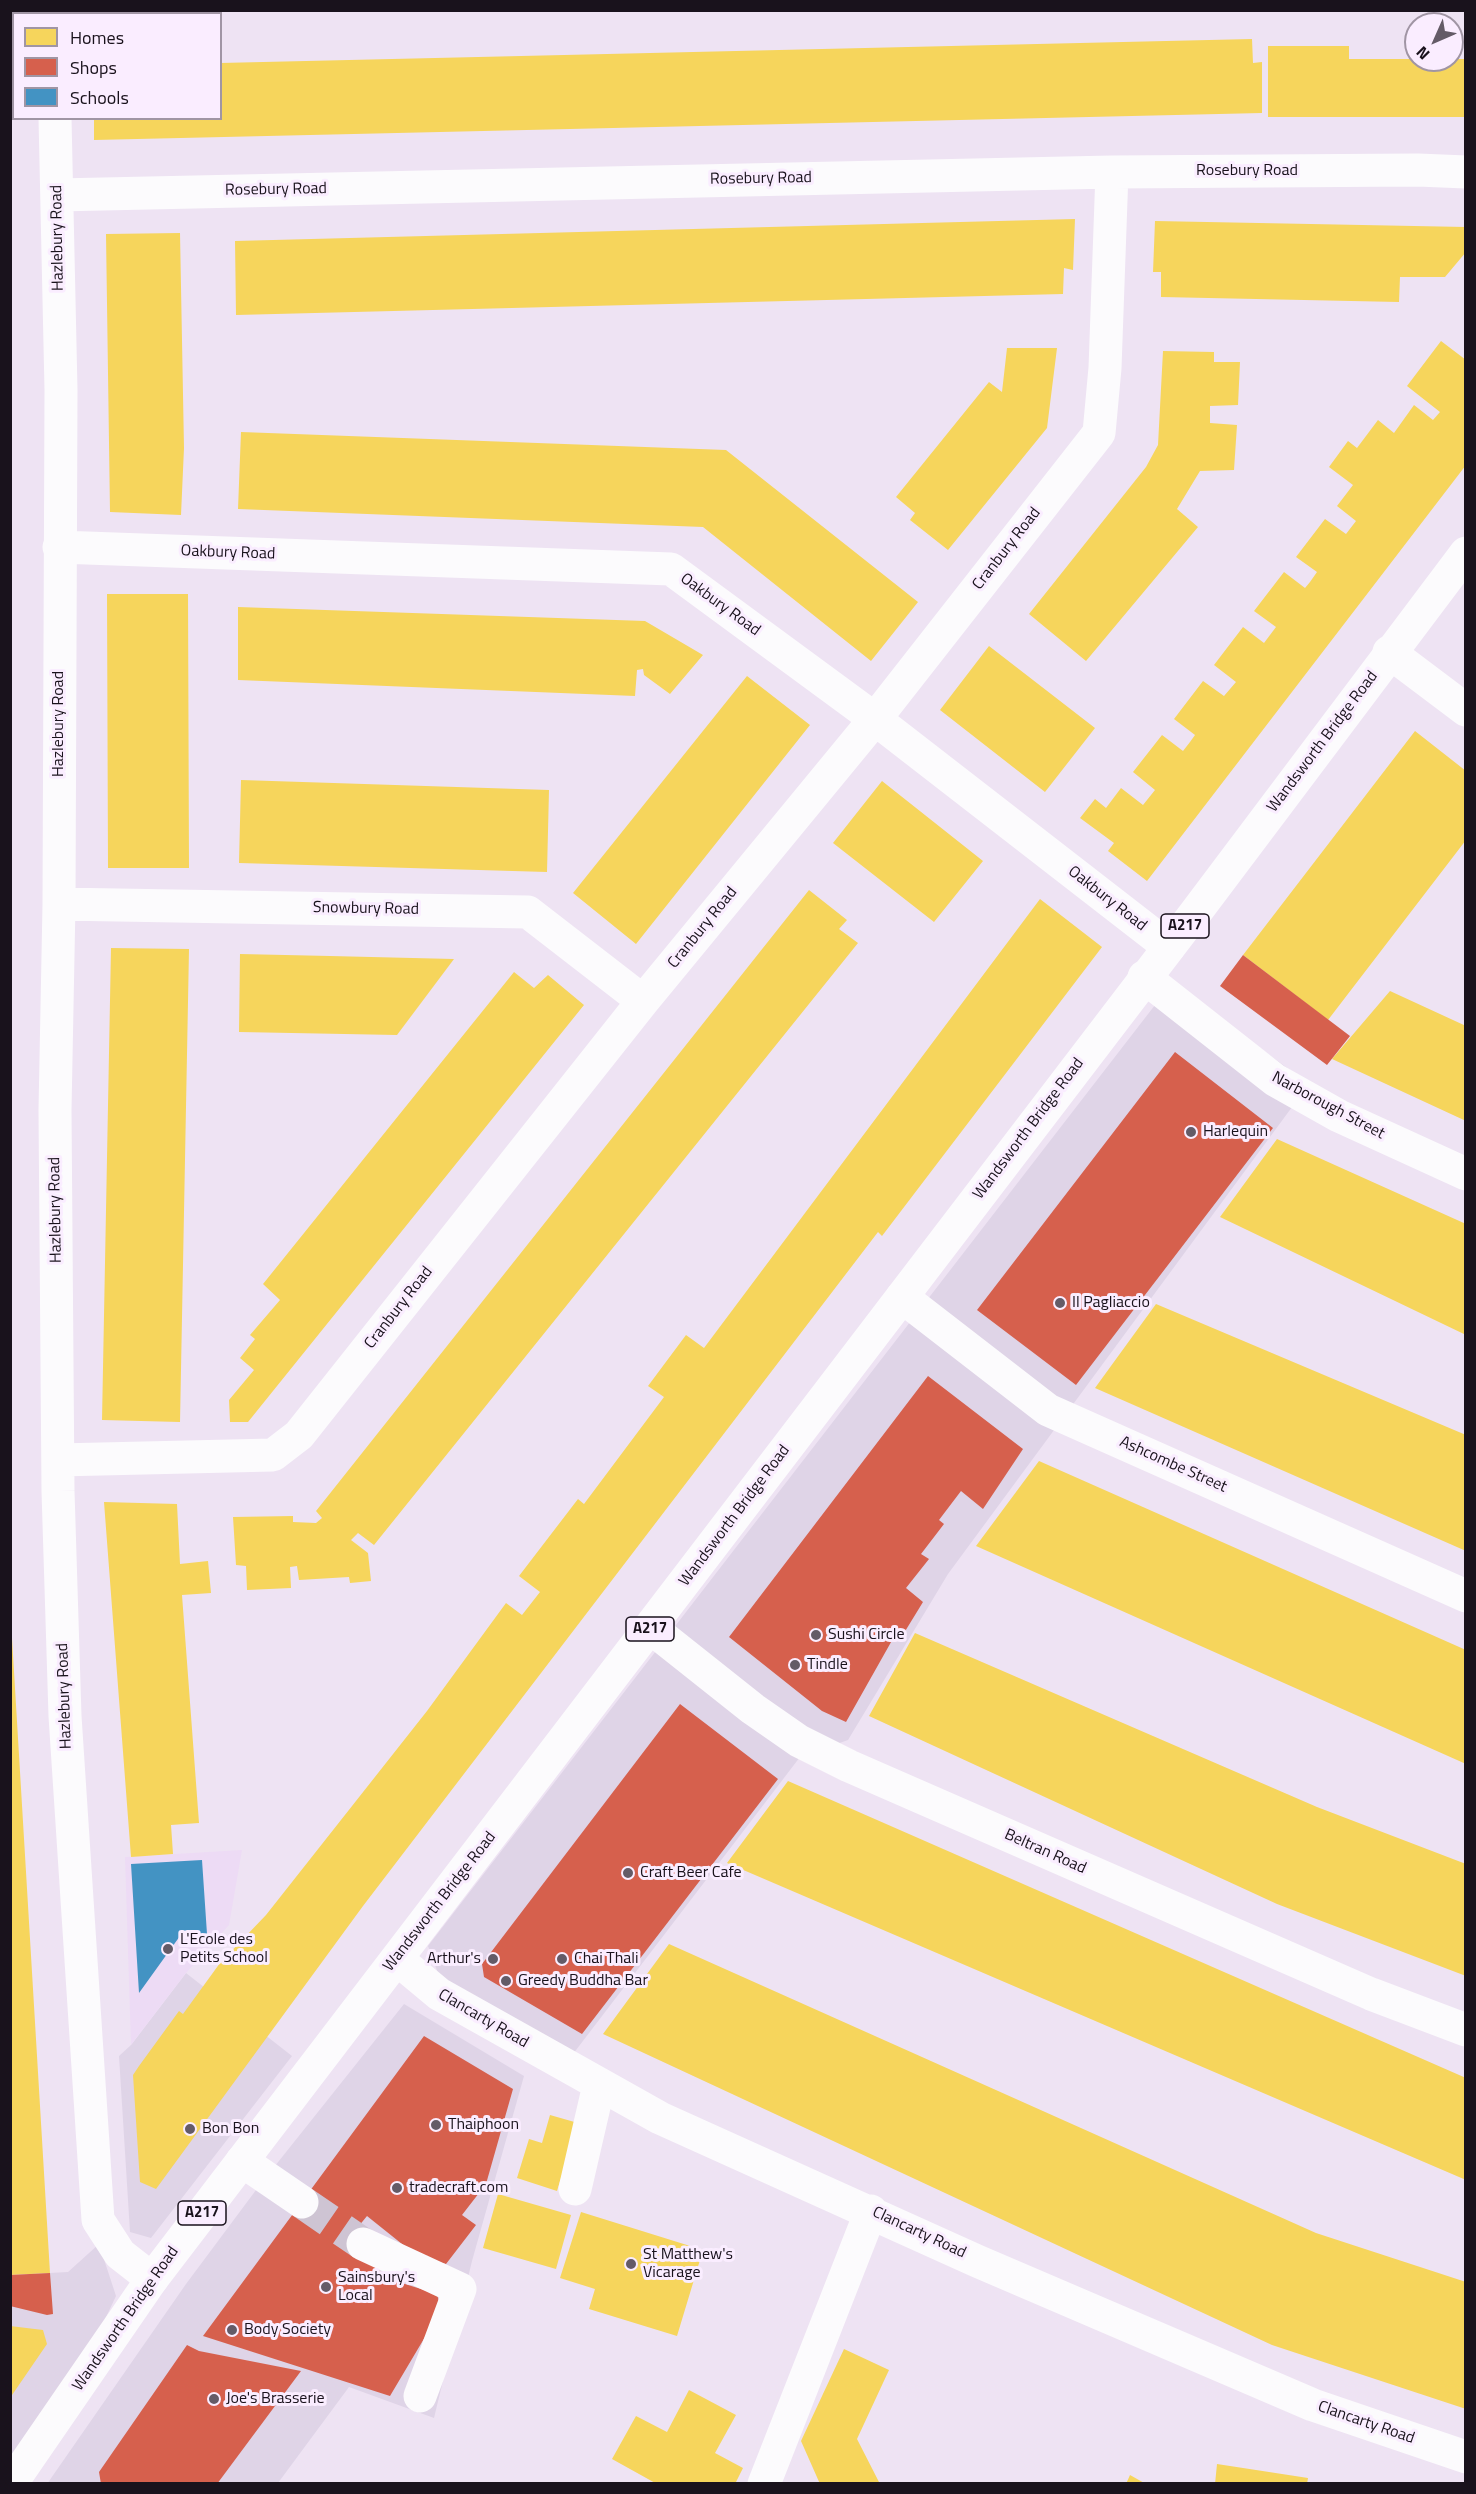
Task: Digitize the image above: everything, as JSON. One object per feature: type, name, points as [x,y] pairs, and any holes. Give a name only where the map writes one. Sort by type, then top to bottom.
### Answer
[{"type":"street","name":"Hazlebury Road","points":[[55,120],[61,390],[59,904],[55,1110],[58,1460],[65,1716],[98,2220],[120,2254],[152,2279]]},
{"type":"street","name":"Rosebury Road","points":[[57,195],[1112,171],[1418,170],[1466,172]]},
{"type":"street","name":"Cranbury Road","points":[[58,1460],[273,1455],[299,1435],[643,1001],[875,719],[1099,433],[1105,368],[1112,171]]},
{"type":"street","name":"Oakbury Road","points":[[59,547],[671,569],[875,719],[1169,947]]},
{"type":"street","name":"Wandsworth Bridge Road","points":[[20,2480],[152,2279],[651,1628],[1466,553]]},
{"type":"street","points":[[1389,652],[1466,710]]},
{"type":"street","name":"Snowbury Road","points":[[59,904],[528,912],[643,1001]]},
{"type":"street","name":"Narborough Street","points":[[1144,977],[1275,1080],[1339,1116],[1466,1173]]},
{"type":"street","name":"Ashcombe Street","points":[[902,1297],[1048,1410],[1466,1596]]},
{"type":"street","name":"Beltran Road","points":[[651,1628],[753,1709],[800,1741],[849,1766],[1371,1994],[1466,2030]]},
{"type":"street","name":"Clancarty Road","points":[[397,1959],[439,1994],[660,2118],[871,2211],[988,2266],[1313,2405],[1466,2457]]},
{"type":"street","points":[[575,2189],[599,2085]]},
{"type":"street","points":[[242,2161],[302,2202]]},
{"type":"street","points":[[764,2484],[871,2211]]},
{"type":"street","points":[[363,2244],[460,2289],[420,2396]]},
{"type":"shaded area","points":[[1172,983],[1309,1084],[948,1574],[848,1740],[800,1757],[573,2054],[439,1976],[428,1946]]},
{"type":"shaded area","name":"L'Ecole des Petits School","points":[[242,1850],[229,1925],[186,1973],[131,2045],[125,1857]]},
{"type":"shaded area","points":[[186,1973],[292,2056],[151,2238],[130,2232],[119,2056],[131,2045]]},
{"type":"shaded area","points":[[404,2004],[524,2076],[472,2261],[434,2418],[349,2387],[278,2483],[47,2484],[186,2284],[259,2186]]},
{"type":"shaded area","points":[[99,2244],[116,2296],[93,2345],[11,2457],[11,2275],[68,2272]]},
{"type":"building: Homes","points":[[1252,39],[1253,63],[1262,62],[1262,113],[94,140],[94,120],[222,120],[222,63]]},
{"type":"building: Homes","points":[[1268,46],[1349,46],[1349,59],[1404,59],[1404,72],[1464,72],[1464,59],[1466,59],[1466,117],[1268,117]]},
{"type":"building: Homes","points":[[1075,219],[1073,270],[1064,268],[1063,294],[236,315],[235,241]]},
{"type":"building: Homes","points":[[1155,221],[1466,227],[1466,252],[1445,277],[1400,277],[1399,302],[1161,297],[1161,272],[1153,272]]},
{"type":"building: Homes","points":[[180,233],[184,448],[181,515],[110,512],[106,234]]},
{"type":"building: Homes","points":[[1441,341],[1466,360],[1466,465],[1147,881],[1108,851],[1114,843],[1080,818],[1095,799],[1106,808],[1121,788],[1143,805],[1155,790],[1133,772],[1162,735],[1183,751],[1190,742],[1195,735],[1174,719],[1203,681],[1224,696],[1236,682],[1214,665],[1243,627],[1264,643],[1276,627],[1254,611],[1284,572],[1305,588],[1310,582],[1317,572],[1296,557],[1325,519],[1346,534],[1356,521],[1337,506],[1353,485],[1329,467],[1348,441],[1357,448],[1378,420],[1394,433],[1414,405],[1433,420],[1440,412],[1407,386]]},
{"type":"building: Homes","points":[[1007,348],[1057,348],[1047,428],[948,550],[910,520],[915,513],[896,497],[989,382],[1002,392]]},
{"type":"building: Homes","points":[[1163,351],[1214,352],[1214,362],[1240,362],[1238,405],[1210,406],[1210,423],[1237,425],[1234,470],[1200,471],[1177,509],[1198,527],[1086,661],[1029,614],[1146,467],[1158,445]]},
{"type":"building: Homes","points":[[241,432],[726,450],[918,602],[871,661],[703,527],[238,509]]},
{"type":"building: Homes","points":[[107,594],[188,594],[189,868],[108,868]]},
{"type":"building: Homes","points":[[238,607],[645,621],[703,655],[670,694],[644,675],[643,669],[637,670],[635,696],[238,680]]},
{"type":"building: Homes","points":[[989,646],[1095,728],[1045,792],[940,710]]},
{"type":"building: Homes","points":[[747,676],[810,725],[636,944],[573,893]]},
{"type":"building: Homes","points":[[1415,731],[1466,771],[1466,840],[1328,1020],[1243,955]]},
{"type":"building: Homes","points":[[241,780],[549,790],[547,872],[239,863]]},
{"type":"building: Homes","points":[[882,781],[983,861],[934,922],[833,843]]},
{"type":"building: Homes","points":[[809,890],[847,920],[839,929],[858,943],[374,1545],[358,1533],[351,1540],[368,1553],[371,1581],[350,1583],[349,1577],[299,1580],[297,1566],[290,1567],[291,1588],[247,1590],[246,1566],[236,1565],[233,1517],[293,1516],[293,1522],[316,1523],[322,1518],[316,1511]]},
{"type":"building: Homes","points":[[1040,899],[1102,947],[882,1236],[878,1232],[363,1906],[156,2189],[140,2182],[133,2075],[139,2066],[179,2011],[183,2014],[220,1963],[266,1915],[427,1711],[506,1603],[522,1615],[540,1592],[519,1576],[578,1499],[584,1504],[664,1397],[648,1386],[686,1335],[704,1348]]},
{"type":"building: Homes","points":[[111,948],[189,949],[180,1422],[102,1420]]},
{"type":"building: Homes","points":[[240,954],[454,959],[397,1035],[239,1032]]},
{"type":"building: Homes","points":[[514,972],[534,988],[548,975],[584,1005],[248,1422],[230,1422],[229,1400],[254,1370],[240,1358],[255,1339],[250,1335],[280,1300],[263,1284]]},
{"type":"building: Homes","points":[[1390,991],[1466,1026],[1466,1121],[1332,1059]]},
{"type":"building: Homes","points":[[1277,1139],[1466,1224],[1466,1335],[1220,1217]]},
{"type":"building: Homes","points":[[1156,1304],[1466,1435],[1466,1551],[1095,1388]]},
{"type":"building: Homes","points":[[1039,1461],[1466,1650],[1466,1764],[976,1546]]},
{"type":"building: Homes","points":[[104,1502],[177,1504],[180,1564],[208,1561],[211,1593],[182,1595],[199,1823],[171,1825],[173,1854],[131,1857]]},
{"type":"building: Homes","points":[[915,1633],[1317,1807],[1466,1864],[1466,1976],[1277,1904],[869,1716]]},
{"type":"building: Homes","points":[[12,1638],[50,2273],[10,2275],[10,1639]]},
{"type":"building: Homes","points":[[788,1781],[1466,2078],[1466,2180],[727,1863]]},
{"type":"building: Homes","points":[[669,1944],[1316,2233],[1466,2282],[1466,2409],[1272,2345],[603,2034]]},
{"type":"building: Homes","points":[[550,2115],[578,2123],[557,2191],[517,2178],[529,2139],[542,2143]]},
{"type":"building: Homes","points":[[498,2194],[571,2215],[556,2269],[483,2248]]},
{"type":"building: Homes","name":"St Matthew's Vicarage","points":[[581,2212],[703,2250],[677,2336],[589,2309],[595,2289],[560,2278]]},
{"type":"building: Homes","points":[[10,2326],[43,2330],[47,2344],[10,2398]]},
{"type":"building: Homes","points":[[844,2349],[889,2370],[857,2439],[880,2484],[820,2484],[801,2441]]},
{"type":"building: Homes","points":[[689,2390],[736,2415],[715,2453],[743,2468],[735,2484],[657,2484],[612,2459],[636,2416],[667,2432]]},
{"type":"building: Homes","points":[[1217,2464],[1308,2478],[1307,2484],[1215,2484]]},
{"type":"building: Homes","points":[[1130,2475],[1146,2484],[1126,2484]]},
{"type":"building: Shops","points":[[1243,955],[1350,1036],[1327,1065],[1220,986]]},
{"type":"building: Shops","points":[[1175,1052],[1273,1128],[1076,1385],[977,1310]]},
{"type":"building: Shops","points":[[928,1376],[1023,1449],[983,1509],[961,1491],[939,1520],[944,1524],[921,1554],[929,1559],[906,1588],[923,1602],[904,1633],[899,1628],[846,1722],[822,1711],[729,1637]]},
{"type":"building: Shops","points":[[680,1704],[778,1779],[582,2034],[484,1977],[482,1964]]},
{"type":"building: Shops","points":[[424,2036],[513,2089],[486,2184],[462,2215],[476,2225],[446,2264],[417,2256],[367,2216],[358,2227],[367,2260],[389,2279],[437,2294],[441,2310],[390,2396],[203,2336]]},
{"type":"building: Shops","points":[[50,2273],[53,2314],[47,2315],[10,2306],[10,2275]]},
{"type":"building: Shops","points":[[187,2345],[199,2351],[301,2371],[217,2484],[101,2484],[99,2472]]},
{"type":"building: Schools","points":[[202,1860],[207,1934],[180,1936],[139,1993],[131,1864]]},
{"type":"tunnel","points":[[302,2202],[363,2244]]},
{"type":"place","name":"Harlequin","points":[[1191,1132]]},
{"type":"place","name":"Il Pagliaccio","points":[[1060,1303]]},
{"type":"place","name":"Sushi Circle","points":[[816,1635]]},
{"type":"place","name":"Tindle","points":[[795,1665]]},
{"type":"place","name":"Craft Beer Cafe","points":[[628,1873]]},
{"type":"place","name":"L'Ecole des Petits School","points":[[168,1949]]},
{"type":"place","name":"Arthur's","points":[[493,1959]]},
{"type":"place","name":"Chai Thali","points":[[562,1959]]},
{"type":"place","name":"Greedy Buddha Bar","points":[[506,1981]]},
{"type":"place","name":"Thaiphoon","points":[[436,2125]]},
{"type":"place","name":"Bon Bon","points":[[190,2129]]},
{"type":"place","name":"tradecraft.com","points":[[397,2188]]},
{"type":"place","name":"St Matthew's Vicarage","points":[[631,2264]]},
{"type":"place","name":"Sainsbury's Local","points":[[326,2287]]},
{"type":"place","name":"Body Society","points":[[232,2330]]},
{"type":"place","name":"Joe's Brasserie","points":[[214,2399]]}]
